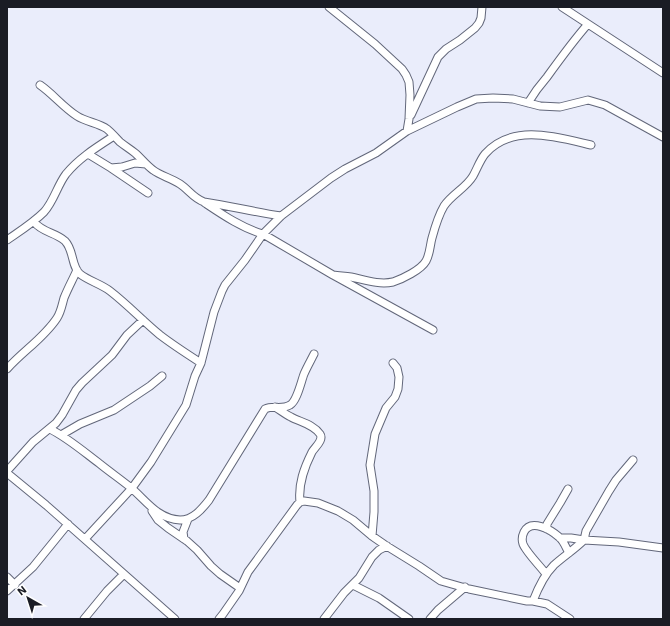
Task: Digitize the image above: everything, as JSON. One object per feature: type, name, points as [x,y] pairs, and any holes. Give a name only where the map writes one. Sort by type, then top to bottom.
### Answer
[{"type":"street","points":[[329,7],[374,44],[402,69],[406,75],[409,82],[410,95],[407,131]]},
{"type":"street","points":[[409,119],[438,57],[446,49],[475,28],[481,18],[482,7]]},
{"type":"street","points":[[562,7],[663,73]]},
{"type":"street","points":[[528,103],[557,61],[588,24]]},
{"type":"street","points":[[40,85],[76,115],[104,127],[160,175],[182,185],[196,198],[246,228],[263,234],[333,275],[434,330]]},
{"type":"street","points":[[85,539],[132,488],[151,462],[186,405],[195,376],[201,363],[214,312],[225,285],[263,234],[281,216],[331,178],[376,153],[407,131],[456,106],[476,100],[493,98],[513,99],[540,106],[560,107],[588,100],[593,101],[605,105],[663,138]]},
{"type":"street","points":[[333,275],[376,283],[385,283],[403,278],[418,269],[426,261],[436,225],[449,200],[473,176],[485,154],[495,145],[508,138],[526,134],[557,137],[591,145]]},
{"type":"street","points":[[7,240],[34,222],[45,211],[51,203],[59,185],[75,165],[114,136]]},
{"type":"street","points":[[88,154],[148,192]]},
{"type":"street","points":[[111,168],[122,167],[135,163],[146,164]]},
{"type":"street","points":[[204,202],[281,216]]},
{"type":"street","points":[[34,222],[39,228],[55,234],[65,241],[69,246],[77,270],[80,273],[108,289],[174,346],[201,363]]},
{"type":"street","points":[[7,369],[14,360],[46,333],[57,318],[66,292],[77,270]]},
{"type":"street","points":[[143,320],[127,335],[112,355],[76,390],[56,423],[30,446],[7,472],[175,619]]},
{"type":"street","points":[[150,507],[159,513],[180,520],[188,519],[201,509],[209,500],[263,412],[268,407],[284,407],[293,403],[304,374],[314,354]]},
{"type":"street","points":[[374,554],[374,491],[370,465],[375,434],[386,408],[395,397],[398,389],[399,377],[397,368],[393,363]]},
{"type":"street","points":[[61,435],[80,424],[114,410],[150,386],[162,376]]},
{"type":"street","points":[[219,619],[224,614],[248,572],[300,502],[300,487],[303,475],[308,461],[321,440],[318,432],[307,423],[290,417],[275,407]]},
{"type":"street","points":[[50,429],[61,435],[132,488],[150,507],[158,520],[197,550],[220,574],[240,588]]},
{"type":"street","points":[[534,601],[536,592],[546,574],[584,540],[586,531],[609,491],[633,460]]},
{"type":"street","points":[[546,530],[546,524],[568,489]]},
{"type":"street","points":[[300,502],[304,501],[318,503],[338,511],[353,520],[387,546],[441,581],[527,601],[547,604],[570,619]]},
{"type":"street","points":[[184,539],[183,532],[188,519]]},
{"type":"street","points":[[7,591],[33,567],[68,524]]},
{"type":"street","points":[[546,574],[524,546],[524,531],[528,527],[532,525],[543,527],[560,538],[569,553]]},
{"type":"street","points":[[560,538],[619,542],[663,548]]},
{"type":"street","points":[[324,619],[344,593],[359,578],[374,554],[387,546]]},
{"type":"street","points":[[84,619],[107,591],[124,574]]},
{"type":"street","points":[[7,577],[15,585]]},
{"type":"street","points":[[353,585],[379,598],[409,619]]},
{"type":"street","points":[[430,619],[438,610],[465,587]]}]
